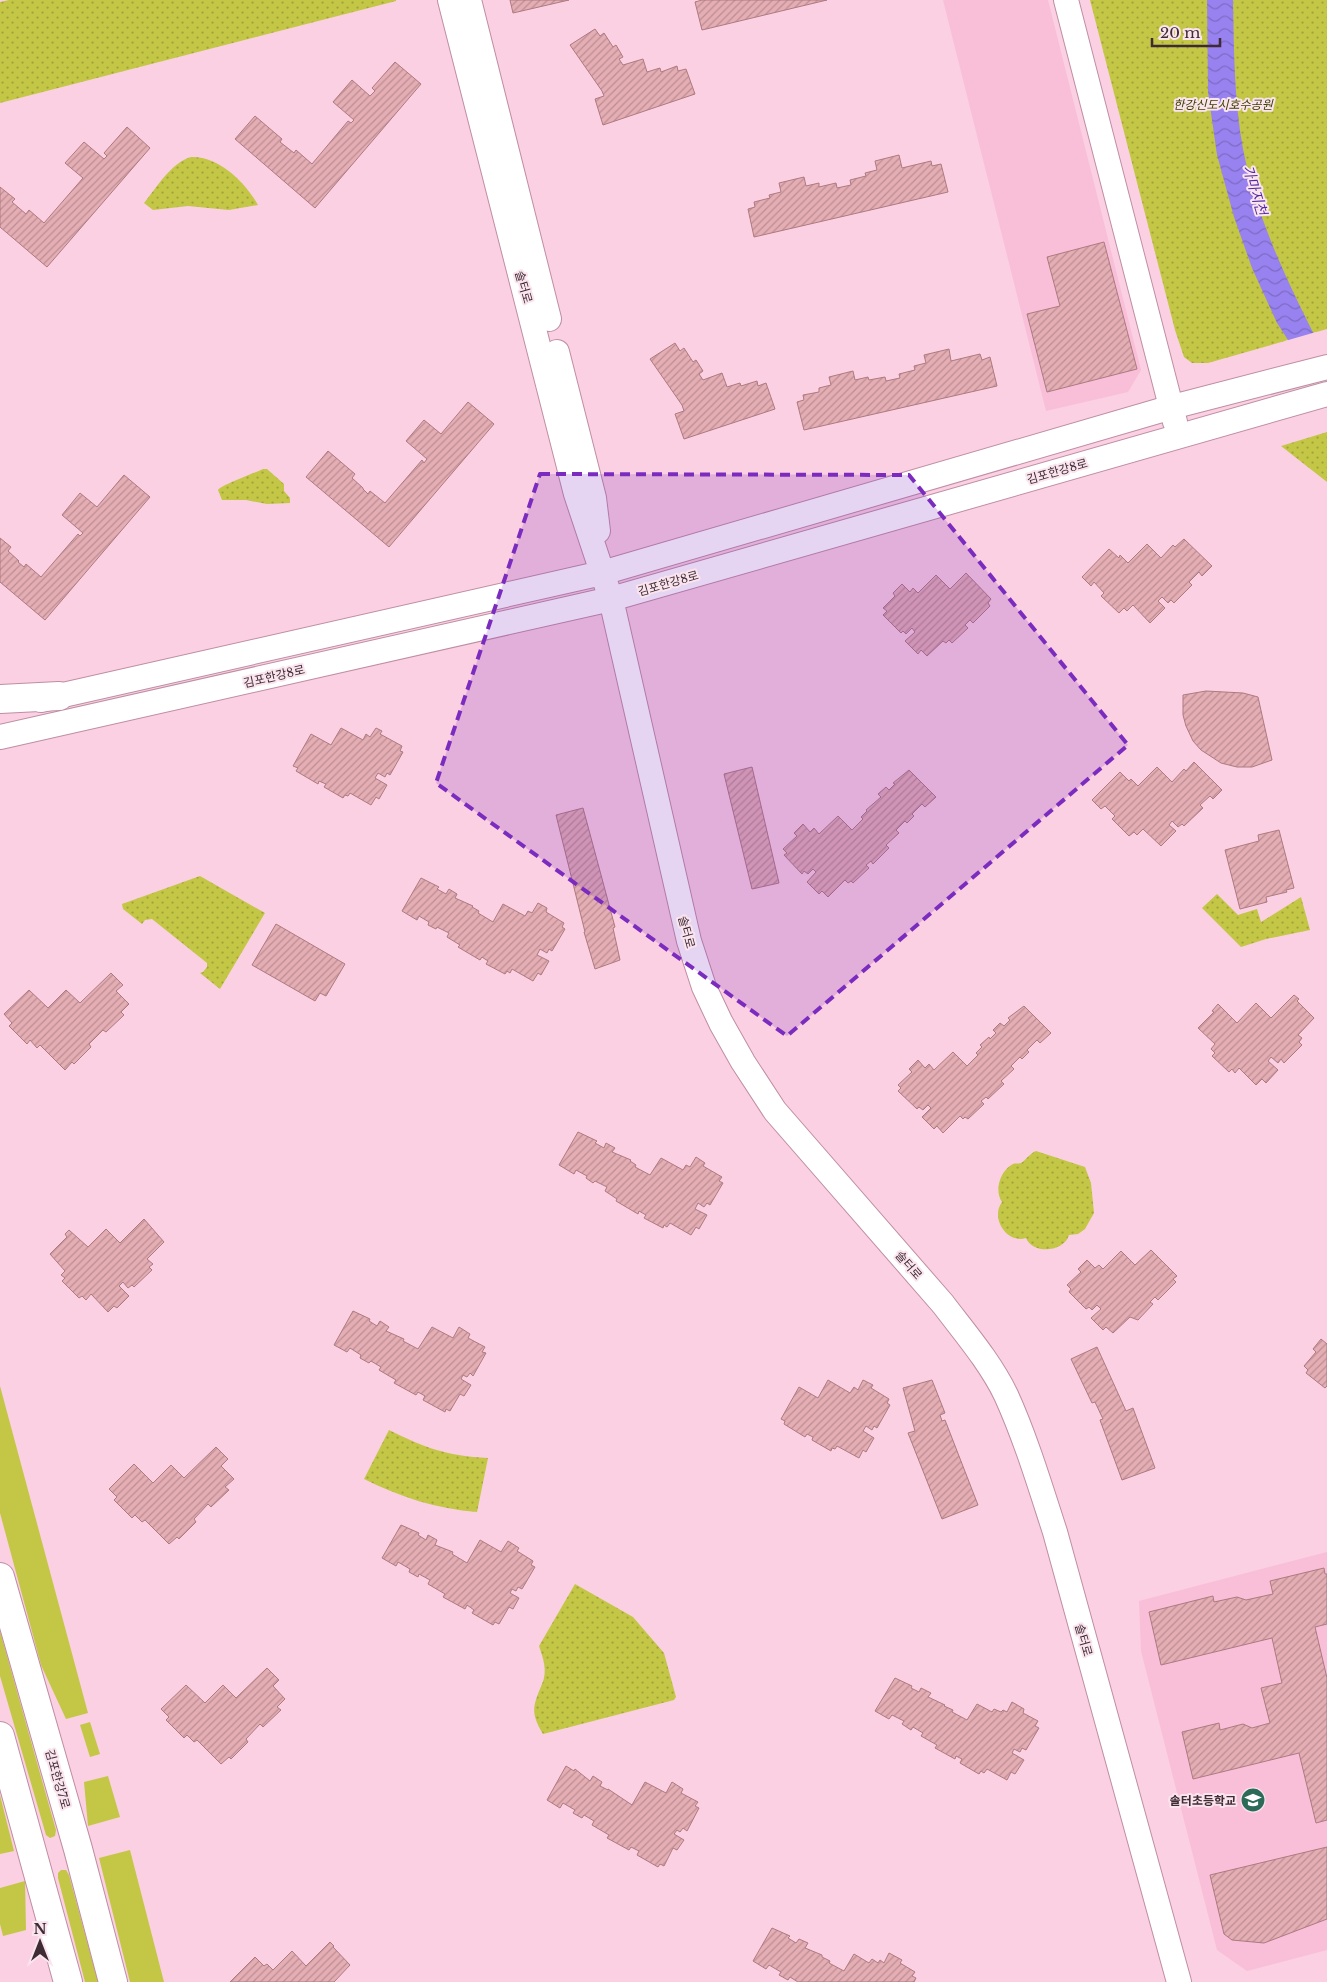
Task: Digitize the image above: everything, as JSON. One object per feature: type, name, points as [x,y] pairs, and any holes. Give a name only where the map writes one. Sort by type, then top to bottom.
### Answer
[{"type":"main road","points":[[0,699],[59,696]]},
{"type":"main road","name":"김포한강7로","points":[[0,1577],[78,1849],[113,1982]]},
{"type":"main road","points":[[0,1736],[68,1982]]},
{"type":"street","name":"솔터로","points":[[450,0],[576,494],[611,599],[685,925],[704,987],[742,1062],[776,1111],[943,1304],[968,1336],[1005,1394],[1038,1476],[1055,1532],[1179,1982]]},
{"type":"street","name":"솔터로","points":[[468,0],[594,498],[602,573]]},
{"type":"street","points":[[1066,0],[1178,436]]},
{"type":"street","points":[[0,709],[602,573],[1172,407],[1327,368]]},
{"type":"street","name":"김포한강8로","points":[[0,737],[611,599],[1327,394]]},
{"type":"street","points":[[0,750],[67,722]]},
{"type":"highlighted area","points":[[540,474],[909,475],[1128,745],[787,1036],[436,783]]},
{"type":"shaded area","points":[[943,0],[1048,0],[1141,370],[1128,392],[1046,411]]},
{"type":"shaded area","name":"솔터초등학교","points":[[1327,1552],[1327,1950],[1247,1971],[1217,1950],[1141,1651],[1139,1601]]},
{"type":"green space","points":[[9,0],[396,1],[0,103],[0,2]]},
{"type":"green space","name":"한강신도시호수공원","points":[[1090,0],[1327,0],[1327,329],[1208,363],[1192,363],[1184,357],[1175,330]]},
{"type":"green space","points":[[191,157],[211,161],[230,172],[253,196],[258,205],[229,210],[188,206],[153,210],[144,203],[177,164]]},
{"type":"green space","points":[[1327,432],[1327,482],[1281,446]]},
{"type":"green space","points":[[267,469],[284,484],[284,491],[290,498],[290,503],[267,504],[246,500],[222,500],[218,490],[220,488]]},
{"type":"green space","points":[[200,876],[265,913],[220,989],[200,973],[207,967],[207,963],[152,919],[145,920],[142,924],[123,909],[122,904]]},
{"type":"green space","points":[[1217,894],[1238,915],[1257,909],[1261,922],[1301,897],[1310,930],[1266,939],[1241,947],[1202,908]]},
{"type":"green space","points":[[1036,1151],[1085,1167],[1091,1183],[1094,1213],[1085,1229],[1078,1234],[1069,1235],[1066,1241],[1055,1248],[1041,1249],[1035,1247],[1026,1238],[1019,1239],[1013,1237],[1002,1228],[999,1222],[999,1208],[1002,1202],[999,1187],[1002,1176],[1008,1167],[1021,1163]]},
{"type":"green space","points":[[0,1386],[88,1713],[66,1719],[41,1665],[0,1513]]},
{"type":"green space","points":[[389,1430],[437,1450],[488,1458],[477,1512],[419,1501],[364,1479]]},
{"type":"green space","points":[[575,1584],[633,1617],[664,1653],[676,1697],[674,1700],[543,1734],[536,1720],[534,1709],[545,1674],[539,1646]]},
{"type":"green space","points":[[0,1631],[56,1830],[55,1836],[50,1838],[46,1835],[0,1676]]},
{"type":"green space","points":[[90,1722],[100,1754],[90,1757],[80,1725]]},
{"type":"green space","points":[[108,1776],[120,1817],[88,1826],[84,1782]]},
{"type":"green space","points":[[0,1795],[14,1851],[0,1854]]},
{"type":"green space","points":[[130,1850],[164,1982],[130,1982],[99,1858]]},
{"type":"green space","points":[[61,1870],[66,1870],[69,1875],[98,1982],[85,1982],[58,1878],[58,1873]]},
{"type":"green space","points":[[25,1881],[26,1930],[3,1936],[0,1924],[0,1888]]},
{"type":"water","points":[[1207,0],[1233,0],[1238,112],[1249,175],[1256,201],[1275,251],[1321,348],[1305,366],[1277,323],[1252,268],[1234,217],[1217,155],[1208,92]]},
{"type":"pier","points":[[1316,332],[1327,352],[1327,397],[1285,341]]},
{"type":"building","points":[[510,0],[569,0],[513,13]]},
{"type":"building","points":[[702,0],[827,0],[702,30],[695,2]]},
{"type":"building","points":[[595,29],[600,36],[604,33],[613,47],[616,45],[623,57],[619,59],[623,65],[643,59],[647,72],[660,68],[661,72],[677,66],[678,71],[686,69],[695,94],[603,125],[595,99],[604,96],[602,91],[570,45]]},
{"type":"building","points":[[395,62],[421,84],[315,208],[235,139],[255,116],[282,139],[280,142],[294,153],[296,150],[312,164],[348,121],[351,123],[354,120],[333,102],[352,80],[370,96],[375,91],[372,88]]},
{"type":"building","points":[[127,127],[150,148],[47,267],[0,227],[0,187],[15,199],[12,202],[26,214],[29,210],[44,223],[83,178],[65,163],[84,142],[104,159],[107,156],[104,153]]},
{"type":"building","points":[[899,155],[902,168],[931,161],[932,166],[941,164],[948,192],[754,237],[748,209],[755,207],[754,202],[770,198],[769,195],[781,192],[779,183],[804,177],[806,186],[819,183],[819,187],[836,183],[837,188],[851,185],[850,180],[866,176],[865,173],[877,170],[875,161]]},
{"type":"building","points":[[1104,242],[1137,369],[1047,392],[1027,314],[1060,306],[1047,257]]},
{"type":"building","points":[[675,343],[680,351],[684,348],[693,362],[696,360],[703,371],[699,374],[703,380],[722,373],[727,387],[740,383],[741,386],[757,381],[758,386],[766,383],[775,409],[684,439],[675,414],[684,411],[682,405],[650,359]]},
{"type":"building","points":[[949,349],[951,361],[980,354],[982,360],[990,357],[997,386],[804,430],[797,402],[804,400],[803,395],[819,392],[819,388],[831,385],[829,377],[853,371],[855,380],[868,377],[869,380],[885,377],[886,381],[900,378],[899,374],[915,370],[914,366],[926,363],[924,355]]},
{"type":"building","points":[[468,402],[494,424],[389,547],[306,477],[328,451],[355,474],[352,478],[368,494],[370,491],[385,503],[422,460],[424,463],[427,459],[406,441],[424,420],[441,434]]},
{"type":"building","points":[[124,475],[150,497],[45,620],[0,582],[0,538],[11,547],[8,551],[18,562],[24,567],[26,564],[41,577],[78,534],[80,536],[83,533],[62,515],[80,493],[97,507]]},
{"type":"building","points":[[1184,539],[1212,566],[1202,576],[1199,572],[1189,582],[1192,585],[1174,603],[1171,600],[1168,603],[1162,597],[1158,601],[1165,608],[1150,623],[1133,605],[1127,611],[1124,608],[1119,613],[1101,596],[1104,593],[1094,582],[1091,586],[1082,577],[1109,549],[1119,558],[1120,555],[1128,563],[1147,544],[1161,558],[1173,545],[1175,547]]},
{"type":"building","points":[[966,573],[991,599],[988,603],[990,606],[973,623],[970,620],[965,625],[968,628],[952,643],[949,640],[946,643],[943,641],[927,656],[921,650],[918,654],[905,641],[915,632],[912,628],[906,634],[903,631],[901,633],[883,615],[887,611],[883,608],[895,596],[893,593],[902,584],[910,592],[913,588],[918,593],[936,575],[950,589]]},
{"type":"building","points":[[1206,691],[1243,693],[1258,697],[1272,760],[1252,767],[1237,767],[1221,763],[1201,750],[1193,741],[1186,726],[1183,715],[1183,695]]},
{"type":"building","points":[[341,728],[363,740],[366,734],[370,737],[376,728],[382,731],[380,734],[402,746],[400,751],[403,752],[390,775],[387,773],[385,777],[378,773],[375,778],[387,785],[379,799],[376,797],[371,805],[350,793],[343,798],[324,787],[326,784],[319,781],[318,784],[296,771],[298,768],[293,766],[311,734],[331,745]]},
{"type":"building","points":[[1194,762],[1222,790],[1213,799],[1210,796],[1200,805],[1203,808],[1184,826],[1182,824],[1178,827],[1172,821],[1169,825],[1176,831],[1161,846],[1143,829],[1137,835],[1134,832],[1129,836],[1112,819],[1115,816],[1105,806],[1101,809],[1092,800],[1120,772],[1129,781],[1131,779],[1138,786],[1157,767],[1172,782],[1184,769],[1186,771]]},
{"type":"building","points":[[752,767],[779,883],[752,889],[724,774]]},
{"type":"building","points":[[909,770],[936,797],[925,807],[922,804],[912,814],[914,816],[907,823],[905,821],[896,830],[899,833],[886,845],[889,848],[873,864],[871,861],[866,865],[869,868],[853,883],[851,881],[848,883],[845,880],[828,897],[822,891],[819,894],[807,882],[816,872],[813,869],[808,874],[804,871],[802,874],[784,855],[787,853],[783,849],[797,836],[794,833],[803,824],[810,832],[814,828],[819,834],[838,816],[852,830],[863,819],[861,817],[866,810],[881,797],[878,794],[886,787],[889,790],[895,784],[893,783]]},
{"type":"building","points":[[583,808],[615,927],[613,928],[620,960],[595,969],[584,932],[556,815]]},
{"type":"building","points":[[1279,830],[1294,888],[1286,890],[1287,892],[1266,897],[1267,902],[1240,909],[1225,850],[1259,841],[1258,835]]},
{"type":"building","points":[[421,878],[439,887],[437,889],[446,894],[449,889],[457,894],[455,898],[473,906],[479,911],[478,913],[493,922],[503,904],[525,916],[528,911],[532,913],[538,903],[547,908],[546,912],[564,923],[562,927],[565,929],[552,951],[549,949],[547,953],[540,949],[537,955],[549,961],[541,975],[538,973],[533,981],[512,969],[510,973],[507,971],[505,974],[486,964],[488,961],[482,957],[480,960],[458,947],[460,945],[447,937],[449,933],[428,925],[429,922],[419,916],[417,920],[402,911]]},
{"type":"building","points":[[276,924],[345,964],[326,996],[320,993],[315,1001],[252,965]]},
{"type":"building","points":[[111,973],[123,985],[116,991],[129,1004],[121,1012],[124,1015],[106,1032],[103,1030],[89,1044],[91,1047],[65,1070],[40,1045],[37,1048],[30,1040],[27,1044],[9,1026],[12,1023],[4,1014],[29,990],[48,1008],[66,990],[80,1003]]},
{"type":"building","points":[[1294,995],[1299,999],[1297,1001],[1314,1018],[1298,1035],[1302,1038],[1299,1042],[1302,1045],[1284,1063],[1281,1059],[1278,1063],[1271,1057],[1268,1061],[1278,1070],[1266,1083],[1262,1079],[1256,1085],[1239,1068],[1235,1073],[1232,1069],[1229,1072],[1212,1056],[1215,1053],[1211,1049],[1215,1044],[1198,1028],[1214,1012],[1212,1011],[1218,1004],[1237,1023],[1256,1003],[1271,1018]]},
{"type":"building","points":[[1024,1006],[1051,1033],[1040,1043],[1037,1040],[1027,1050],[1029,1052],[1022,1059],[1020,1057],[1011,1066],[1014,1069],[1001,1081],[1004,1084],[988,1099],[986,1097],[981,1101],[984,1104],[968,1119],[965,1117],[963,1119],[960,1116],[943,1133],[937,1126],[934,1129],[922,1117],[931,1108],[928,1105],[923,1110],[919,1107],[917,1109],[898,1091],[901,1088],[898,1085],[912,1072],[909,1069],[918,1060],[925,1068],[929,1064],[934,1070],[953,1052],[967,1066],[978,1055],[976,1053],[982,1047],[980,1045],[996,1033],[993,1030],[1000,1023],[1004,1026],[1010,1020],[1008,1018]]},
{"type":"building","points":[[578,1132],[597,1141],[595,1143],[604,1148],[606,1143],[615,1148],[612,1152],[631,1160],[636,1165],[635,1167],[650,1175],[661,1158],[683,1170],[686,1165],[690,1167],[696,1157],[705,1163],[703,1166],[722,1177],[719,1181],[723,1183],[710,1205],[707,1203],[704,1207],[698,1203],[695,1209],[707,1215],[699,1229],[696,1227],[691,1235],[670,1223],[667,1227],[664,1225],[663,1228],[644,1218],[646,1215],[639,1211],[638,1214],[616,1201],[617,1199],[605,1191],[607,1187],[595,1181],[593,1183],[586,1178],[587,1176],[576,1170],[574,1174],[559,1165]]},
{"type":"building","points":[[144,1219],[164,1242],[147,1259],[153,1264],[149,1267],[152,1270],[134,1287],[132,1285],[128,1288],[123,1282],[119,1286],[129,1296],[117,1308],[114,1306],[108,1312],[91,1294],[86,1300],[82,1296],[79,1298],[62,1281],[65,1278],[61,1275],[65,1271],[50,1254],[67,1237],[65,1234],[69,1230],[88,1247],[106,1229],[120,1243]]},
{"type":"building","points":[[1151,1250],[1177,1276],[1173,1279],[1176,1282],[1158,1300],[1155,1297],[1150,1302],[1153,1304],[1138,1320],[1130,1317],[1113,1333],[1106,1327],[1103,1330],[1091,1318],[1101,1309],[1097,1305],[1092,1310],[1089,1307],[1086,1309],[1069,1292],[1071,1289],[1067,1285],[1081,1272],[1078,1269],[1087,1260],[1095,1268],[1099,1265],[1103,1269],[1121,1251],[1135,1265]]},
{"type":"building","points":[[353,1311],[370,1319],[369,1321],[377,1326],[380,1321],[389,1327],[386,1331],[404,1339],[403,1341],[418,1349],[432,1327],[453,1338],[459,1327],[470,1334],[468,1338],[485,1347],[482,1352],[486,1353],[473,1376],[470,1373],[467,1377],[463,1375],[461,1379],[471,1385],[464,1396],[460,1394],[450,1411],[446,1409],[445,1412],[423,1400],[425,1396],[418,1392],[416,1395],[394,1383],[396,1380],[379,1370],[381,1367],[371,1361],[369,1363],[360,1358],[361,1355],[350,1348],[347,1352],[334,1345]]},
{"type":"building","points":[[1321,1339],[1327,1344],[1327,1386],[1325,1388],[1306,1373],[1308,1370],[1304,1366],[1316,1352],[1313,1349]]},
{"type":"building","points":[[1097,1347],[1126,1411],[1133,1408],[1155,1468],[1122,1480],[1100,1420],[1103,1419],[1095,1402],[1092,1403],[1071,1359]]},
{"type":"building","points":[[828,1380],[850,1393],[854,1387],[858,1390],[863,1380],[873,1385],[871,1388],[889,1399],[887,1403],[890,1405],[877,1428],[874,1426],[872,1430],[866,1426],[863,1431],[874,1438],[866,1452],[863,1450],[859,1458],[837,1446],[835,1449],[832,1448],[831,1451],[812,1440],[813,1437],[807,1434],[805,1437],[784,1424],[785,1421],[781,1419],[799,1387],[818,1398]]},
{"type":"building","points":[[932,1380],[945,1413],[940,1415],[942,1421],[945,1420],[978,1505],[942,1519],[908,1433],[915,1431],[903,1388]]},
{"type":"building","points":[[216,1447],[228,1459],[221,1466],[234,1479],[225,1487],[229,1490],[211,1507],[208,1504],[194,1519],[196,1522],[179,1539],[177,1537],[169,1544],[145,1520],[142,1522],[135,1515],[132,1518],[114,1500],[117,1497],[109,1489],[134,1464],[153,1483],[171,1465],[184,1478]]},
{"type":"building","points":[[401,1525],[419,1533],[418,1535],[426,1540],[428,1535],[437,1540],[435,1545],[453,1552],[452,1554],[467,1563],[480,1540],[501,1552],[508,1541],[519,1548],[517,1551],[533,1561],[531,1565],[535,1567],[522,1589],[518,1587],[516,1591],[512,1589],[510,1593],[519,1598],[513,1609],[509,1607],[499,1624],[495,1622],[493,1625],[472,1613],[474,1610],[467,1605],[465,1609],[443,1597],[445,1594],[428,1584],[430,1580],[419,1574],[418,1577],[409,1572],[410,1569],[398,1562],[396,1566],[382,1558]]},
{"type":"building","points":[[1324,1568],[1325,1574],[1327,1574],[1327,1624],[1315,1627],[1327,1678],[1327,1820],[1316,1823],[1299,1753],[1193,1779],[1182,1732],[1219,1723],[1220,1730],[1243,1724],[1252,1728],[1270,1723],[1261,1688],[1282,1683],[1272,1638],[1161,1665],[1149,1612],[1213,1596],[1214,1602],[1237,1597],[1246,1600],[1273,1594],[1270,1581]]},
{"type":"building","points":[[267,1668],[279,1680],[273,1686],[285,1699],[277,1707],[281,1710],[263,1727],[260,1724],[246,1739],[248,1742],[231,1759],[229,1757],[221,1764],[197,1740],[194,1742],[187,1735],[184,1738],[166,1720],[169,1717],[161,1709],[186,1685],[205,1703],[223,1685],[236,1698]]},
{"type":"building","points":[[895,1678],[912,1686],[911,1688],[919,1692],[921,1688],[931,1693],[928,1697],[945,1705],[953,1710],[952,1712],[967,1720],[977,1704],[992,1712],[994,1709],[1007,1712],[1012,1702],[1024,1709],[1023,1713],[1038,1721],[1035,1726],[1039,1728],[1026,1750],[1022,1748],[1020,1752],[1014,1749],[1012,1753],[1024,1760],[1015,1774],[1011,1772],[1007,1780],[987,1769],[984,1773],[981,1771],[979,1774],[960,1763],[962,1759],[956,1756],[955,1759],[935,1748],[937,1745],[921,1736],[923,1733],[913,1727],[911,1730],[902,1724],[904,1721],[892,1715],[889,1719],[875,1711]]},
{"type":"building","points":[[566,1766],[574,1771],[575,1769],[590,1781],[593,1776],[602,1782],[600,1786],[608,1789],[632,1805],[645,1782],[666,1793],[672,1782],[683,1789],[681,1793],[698,1802],[695,1806],[699,1808],[687,1831],[683,1828],[680,1832],[677,1830],[674,1834],[684,1840],[677,1850],[673,1848],[664,1866],[660,1864],[658,1867],[637,1855],[639,1851],[631,1847],[629,1850],[607,1838],[609,1835],[592,1825],[594,1821],[584,1815],[582,1818],[573,1813],[575,1810],[563,1803],[560,1808],[547,1800]]},
{"type":"building","points":[[1327,1847],[1327,1919],[1264,1943],[1232,1940],[1224,1934],[1210,1875]]},
{"type":"building","points":[[772,1928],[790,1936],[788,1938],[796,1943],[799,1939],[808,1943],[805,1948],[822,1955],[822,1957],[830,1961],[829,1963],[844,1971],[854,1954],[869,1963],[872,1959],[878,1963],[880,1960],[884,1963],[889,1953],[902,1960],[900,1963],[915,1972],[912,1976],[916,1978],[914,1982],[798,1982],[790,1977],[788,1980],[779,1975],[781,1972],[769,1965],[766,1969],[753,1961]]},
{"type":"building","points":[[330,1942],[350,1965],[334,1982],[230,1982],[255,1957],[264,1966],[267,1964],[273,1970],[292,1951],[306,1966]]},
{"type":"place","name":"솔터초등학교","points":[[1253,1800]]},
{"type":"water label","name":"가마지천","points":[[1255,190]]}]
